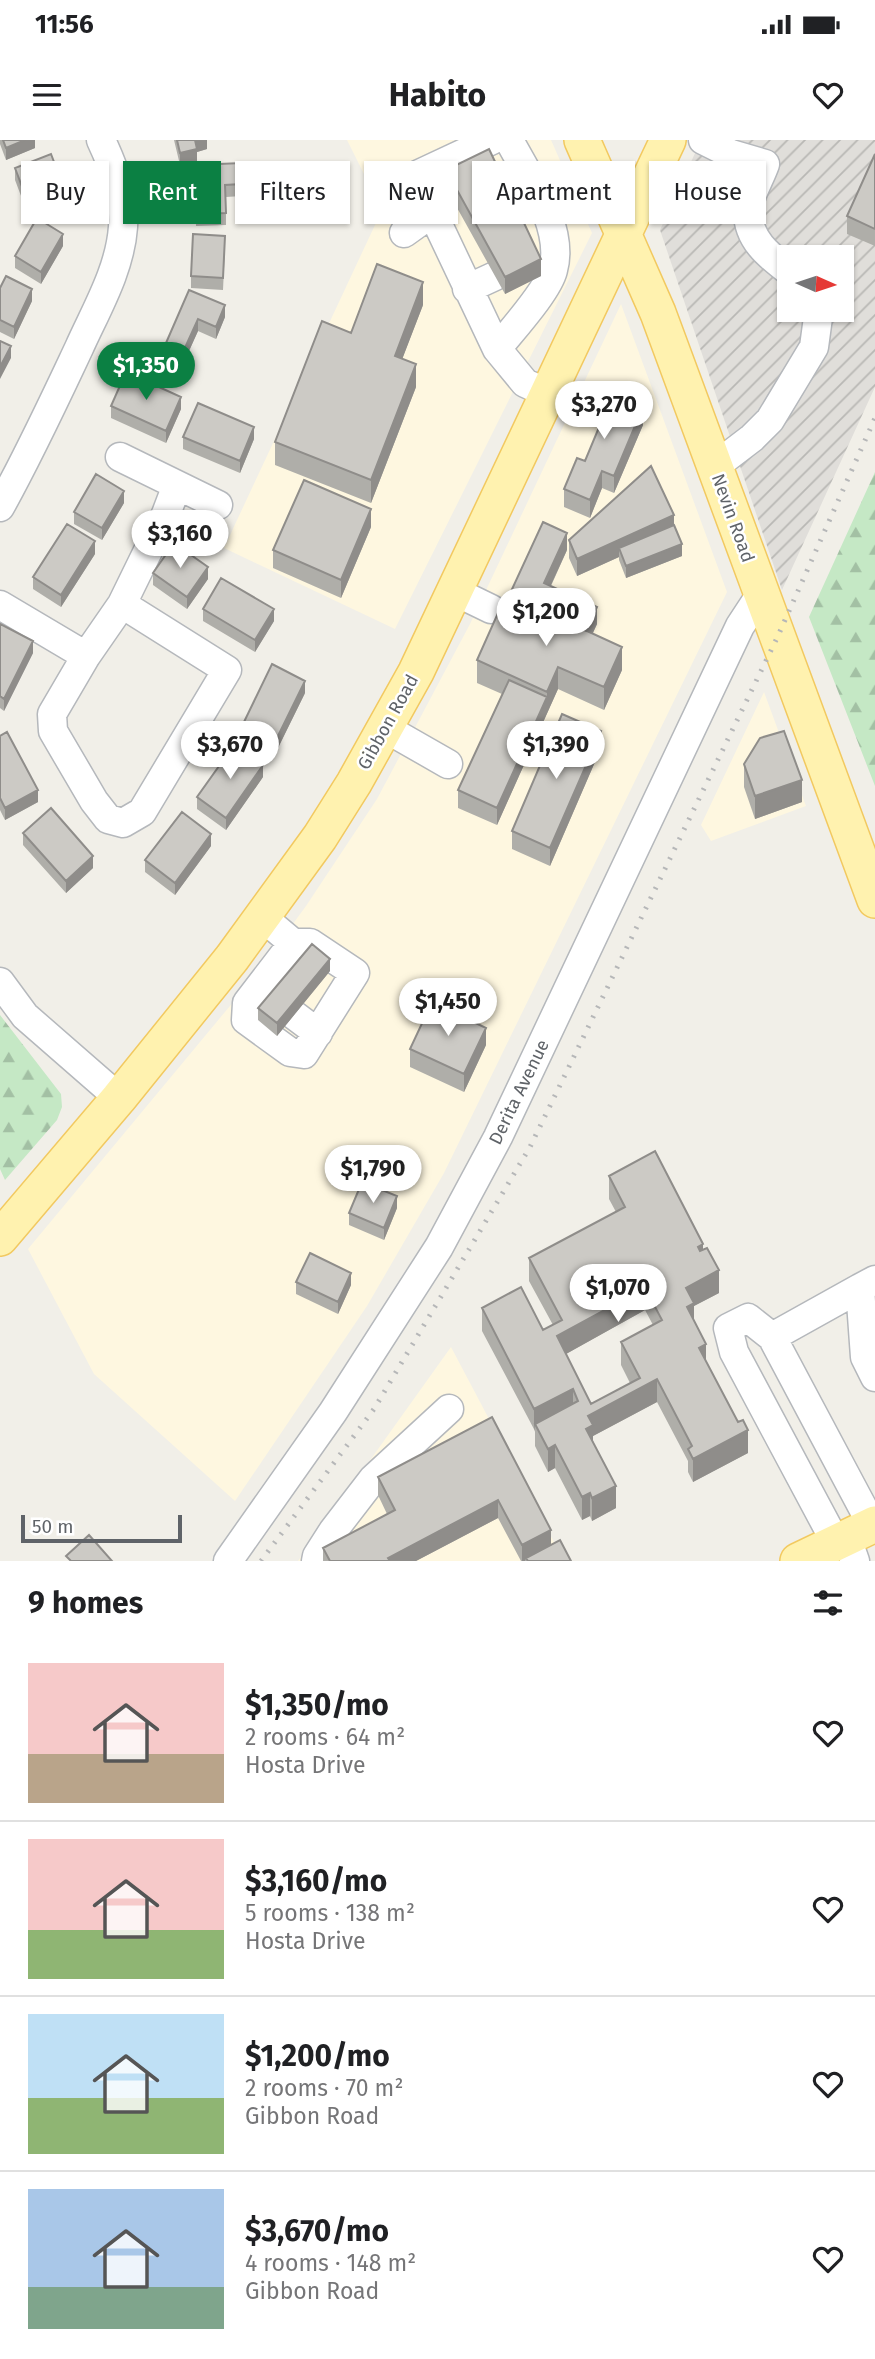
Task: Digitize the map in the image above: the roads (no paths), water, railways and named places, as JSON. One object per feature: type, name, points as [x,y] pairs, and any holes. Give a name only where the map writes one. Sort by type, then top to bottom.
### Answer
[{"type":"main road","name":"Nevin Road","points":[[582,140],[658,313],[875,900]]},
{"type":"main road","name":"Gibbon Road","points":[[0,1238],[215,980],[320,837],[416,672],[668,140]]},
{"type":"main road","points":[[798,1561],[857,1538]]},
{"type":"street","points":[[0,507],[54,402],[111,278],[119,254],[123,229],[121,191],[101,140]]},
{"type":"street","points":[[447,161],[492,140]]},
{"type":"street","points":[[497,349],[542,291],[553,271],[543,250],[555,235],[537,219],[509,140]]},
{"type":"street","points":[[703,140],[731,154],[765,164],[747,210],[755,238],[768,256],[777,262]]},
{"type":"street","points":[[404,233],[417,224]]},
{"type":"street","points":[[437,224],[497,349],[525,383],[547,393]]},
{"type":"street","points":[[453,260],[479,247]]},
{"type":"street","points":[[467,289],[495,276]]},
{"type":"street","points":[[714,467],[752,438],[770,420],[814,347],[817,322]]},
{"type":"street","points":[[120,457],[218,505]]},
{"type":"street","points":[[122,604],[227,670],[142,812],[123,824],[108,819],[94,801],[53,731],[52,714],[86,656],[122,604],[166,514],[177,485]]},
{"type":"street","points":[[454,591],[491,609]]},
{"type":"street","name":"Derita Avenue","points":[[228,1561],[333,1412],[439,1247],[503,1125],[740,626],[761,594]]},
{"type":"street","points":[[0,605],[86,656]]},
{"type":"street","points":[[385,729],[448,764]]},
{"type":"street","points":[[262,917],[307,970],[317,1033],[304,1054],[290,1052],[246,1020],[307,970]]},
{"type":"street","points":[[215,980],[268,1003],[317,1033]]},
{"type":"street","points":[[0,982],[24,1016],[118,1098]]},
{"type":"street","points":[[772,1337],[868,1284]]},
{"type":"street","points":[[868,1284],[865,1357],[875,1377]]},
{"type":"street","points":[[748,1318],[772,1337],[857,1538],[734,1352],[728,1328],[748,1318]]},
{"type":"street","points":[[316,1561],[332,1531],[373,1479],[449,1409]]},
{"type":"railway","points":[[261,1561],[374,1409],[530,1147],[777,638],[875,418]]}]
